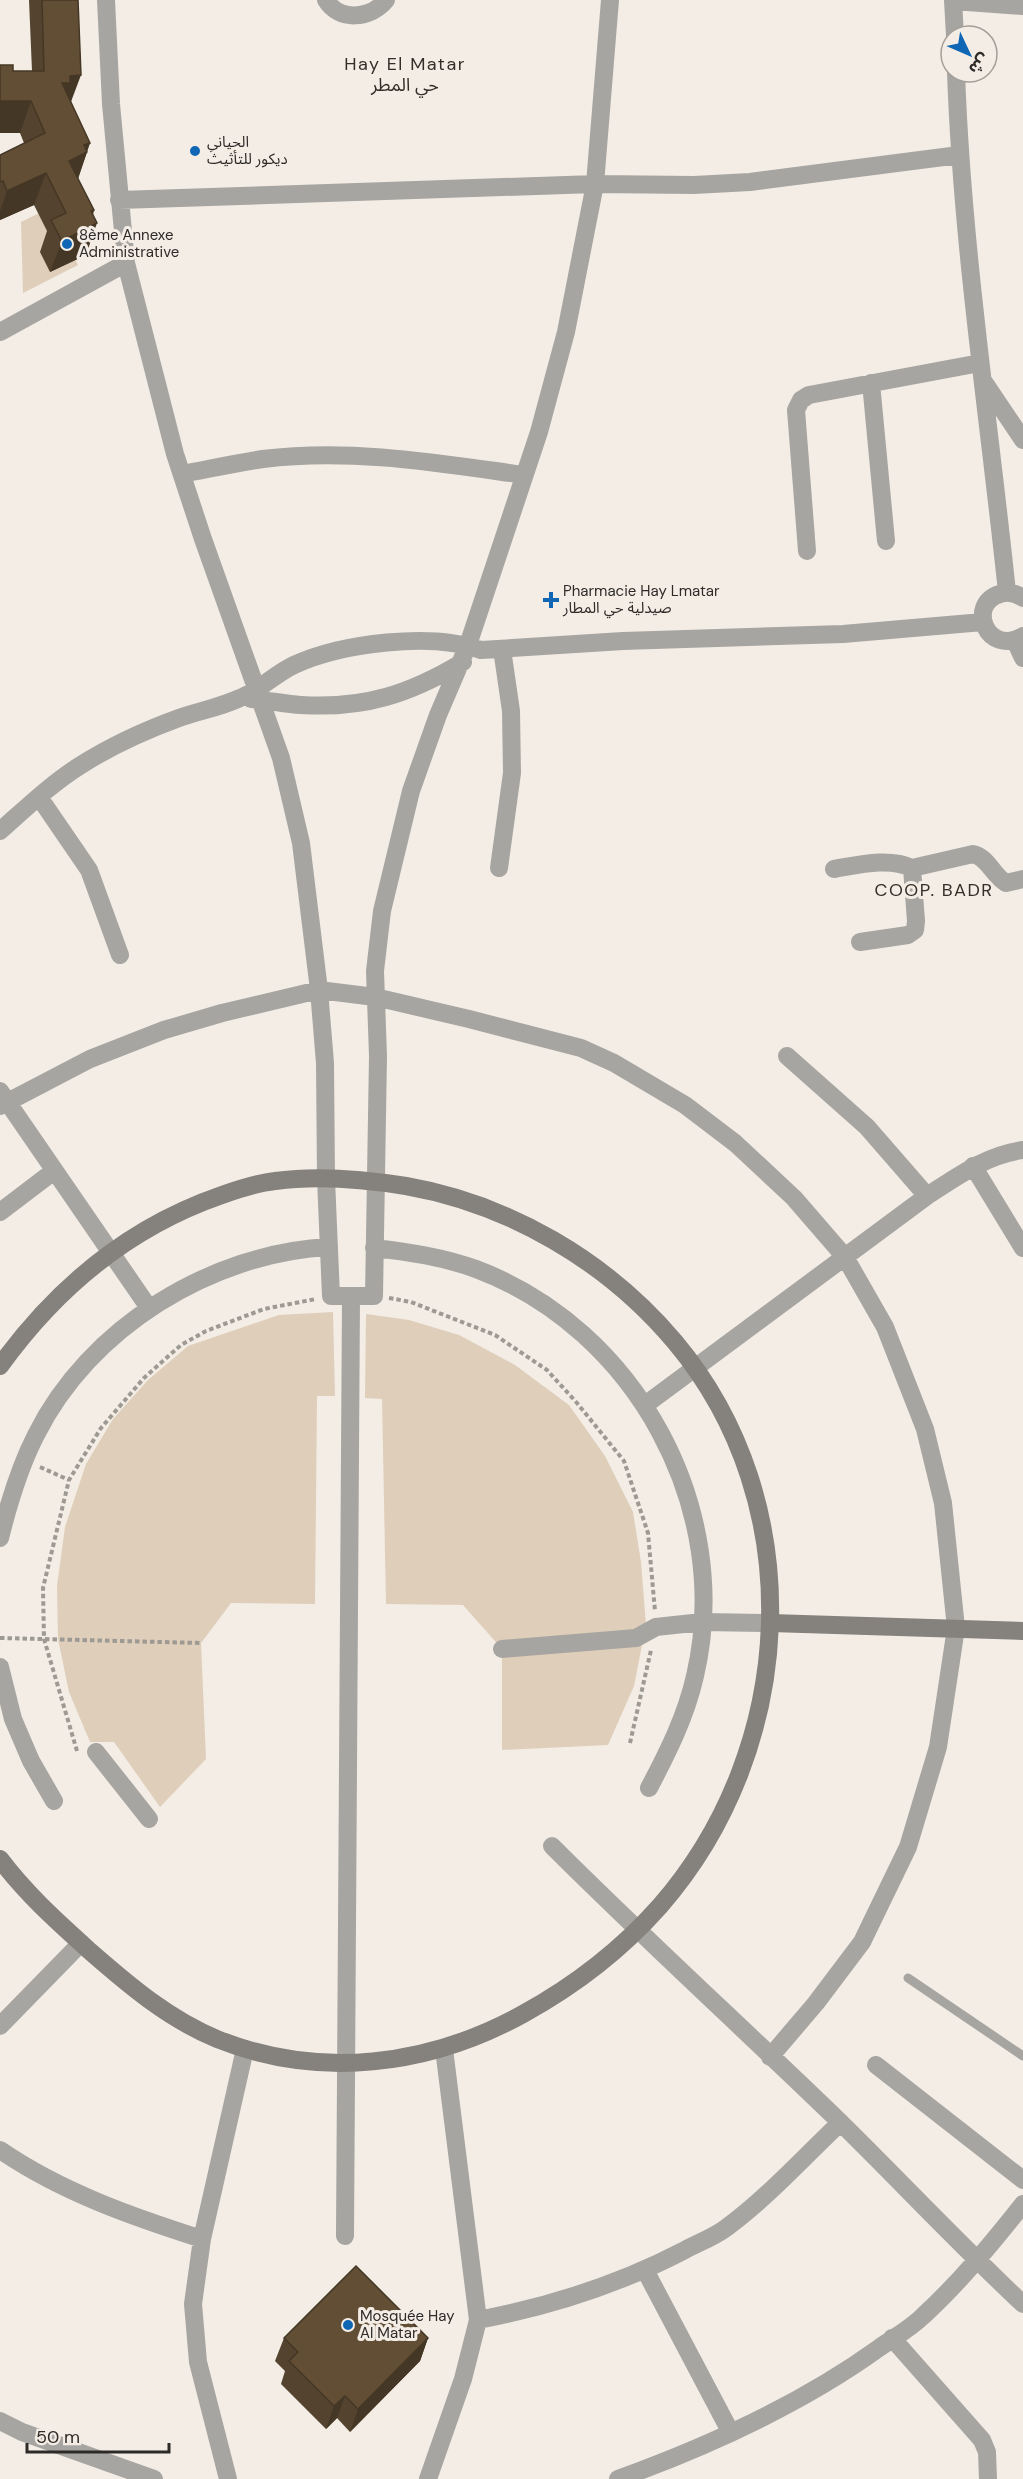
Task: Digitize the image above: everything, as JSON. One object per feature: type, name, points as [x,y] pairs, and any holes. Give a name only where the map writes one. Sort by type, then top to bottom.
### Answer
[{"type":"street","points":[[106,0],[111,104],[126,263],[160,399],[182,474],[202,539],[260,694],[281,758],[302,843],[325,1063],[326,1179],[331,1296],[351,1297],[374,1296],[377,1182],[378,1056],[375,997],[377,939],[399,833],[425,748],[470,653],[539,432],[566,332],[595,184],[610,0]]},
{"type":"street","points":[[326,0],[331,9],[343,15],[362,14],[378,9],[386,0]]},
{"type":"street","points":[[954,24],[953,1],[1023,6]]},
{"type":"street","points":[[956,84],[959,156],[981,370],[1015,595],[997,594],[988,601],[983,611],[983,621],[989,634],[1001,641],[1019,639],[1023,658]]},
{"type":"street","points":[[119,200],[595,184],[694,185],[750,182],[959,156]]},
{"type":"street","points":[[0,332],[126,263]]},
{"type":"street","points":[[807,551],[796,410],[801,400],[809,395],[871,383],[981,370]]},
{"type":"street","points":[[981,370],[1023,440]]},
{"type":"street","points":[[871,383],[886,541]]},
{"type":"street","points":[[182,474],[265,459],[347,456],[423,461],[524,476]]},
{"type":"street","points":[[0,831],[80,765],[124,742],[179,718],[240,698],[260,694],[308,706],[368,703],[417,686],[470,653],[502,649],[622,641],[843,634],[983,621]]},
{"type":"street","points":[[260,694],[295,665],[344,649],[414,642],[448,642],[470,653]]},
{"type":"street","points":[[499,868],[512,773],[511,711],[502,649]]},
{"type":"street","points":[[39,797],[89,870],[120,955]]},
{"type":"street","points":[[834,869],[885,863],[896,863],[912,868],[973,854],[982,857],[991,870],[1006,883],[1023,879]]},
{"type":"street","points":[[860,942],[908,935],[915,930],[912,868]]},
{"type":"street","points":[[149,1308],[2,1100],[90,1059],[164,1030],[222,1013],[319,990],[375,997],[469,1019],[581,1048],[614,1063],[685,1105],[735,1143],[794,1198],[845,1257],[885,1327],[925,1429],[943,1503],[956,1628],[939,1747],[908,1847],[862,1942],[816,2003],[771,2056]]},
{"type":"street","points":[[787,1056],[867,1127],[927,1196]]},
{"type":"street","points":[[645,1405],[927,1196],[973,1167],[1000,1154],[1023,1150]]},
{"type":"street","points":[[973,1167],[1023,1248]]},
{"type":"street","points":[[0,1212],[54,1171]]},
{"type":"street","points":[[0,1366],[42,1312],[66,1288],[109,1253],[146,1229],[176,1214],[238,1190],[270,1181],[326,1179],[377,1182],[423,1190],[480,1206],[539,1232],[619,1286],[665,1330],[695,1368],[733,1432],[754,1490],[769,1559],[771,1623],[762,1696],[745,1758],[734,1788],[684,1875],[637,1930],[596,1966],[551,1998],[492,2031],[444,2049],[401,2059],[347,2063],[306,2062],[245,2049],[206,2034],[160,2010],[135,1992],[44,1910],[0,1859]]},
{"type":"street","points":[[0,1538],[13,1486],[36,1434],[68,1386],[106,1343],[149,1308],[201,1279],[255,1259],[311,1248],[329,1247]]},
{"type":"street","points":[[374,1248],[423,1254],[476,1269],[526,1293],[572,1324],[612,1362],[645,1405],[672,1453],[691,1505],[701,1559],[702,1622],[696,1675],[677,1734],[649,1788]]},
{"type":"street","points":[[345,2236],[351,1297]]},
{"type":"street","points":[[502,1649],[636,1638],[656,1627],[702,1622],[1023,1631]]},
{"type":"street","points":[[0,1667],[13,1719],[31,1761],[54,1801]]},
{"type":"street","points":[[96,1752],[148,1819]]},
{"type":"street","points":[[552,1846],[840,2123],[977,2262],[1023,2304]]},
{"type":"street","points":[[4,2015],[81,1943]]},
{"type":"street","points":[[228,2479],[198,2362],[193,2304],[202,2239],[245,2049]]},
{"type":"street","points":[[428,2479],[463,2379],[478,2320],[444,2049]]},
{"type":"street","points":[[876,2065],[1023,2180]]},
{"type":"street","points":[[478,2320],[536,2309],[600,2288],[645,2270],[725,2229],[777,2184],[840,2123]]},
{"type":"street","points":[[0,2150],[67,2188],[136,2218],[202,2239]]},
{"type":"street","points":[[618,2479],[676,2458],[731,2433],[848,2370],[921,2318],[977,2262],[1023,2204]]},
{"type":"street","points":[[645,2270],[731,2433]]},
{"type":"street","points":[[892,2338],[982,2440],[987,2452],[988,2479]]},
{"type":"street","points":[[0,2421],[33,2436],[154,2479]]},
{"type":"lane","points":[[908,1978],[1023,2056]]},
{"type":"path","points":[[96,1752],[77,1752],[44,1640],[43,1588],[69,1480],[101,1428],[144,1378],[181,1345],[206,1331],[264,1308],[331,1296]]},
{"type":"path","points":[[374,1296],[411,1302],[495,1335],[547,1370],[624,1461],[648,1533],[656,1627],[630,1743]]},
{"type":"path","points":[[25,1460],[69,1480]]},
{"type":"path","points":[[0,1638],[201,1643]]},
{"type":"shaded area","points":[[76,195],[66,241],[78,265],[23,293],[21,222]]},
{"type":"shaded area","points":[[333,1312],[335,1396],[317,1396],[315,1604],[231,1603],[201,1643],[206,1759],[160,1807],[114,1742],[90,1742],[69,1692],[58,1639],[57,1586],[65,1527],[86,1464],[113,1419],[148,1380],[188,1346],[279,1315]]},
{"type":"shaded area","points":[[366,1314],[409,1320],[459,1335],[515,1365],[569,1405],[605,1456],[633,1512],[641,1562],[646,1625],[634,1686],[608,1745],[502,1750],[502,1649],[463,1605],[386,1604],[382,1399],[365,1398]]},
{"type":"building","points":[[42,0],[78,0],[81,75],[70,76],[70,83],[62,83],[90,143],[84,145],[87,152],[69,161],[94,210],[91,211],[97,223],[62,241],[51,220],[66,213],[46,173],[7,191],[3,181],[0,182],[0,155],[45,133],[31,101],[0,101],[0,65],[13,65],[13,71],[44,71]]},
{"type":"building","name":"Mosquée Hay Al Matar","points":[[356,2266],[428,2338],[358,2409],[345,2396],[334,2406],[289,2361],[298,2352],[284,2338]]},
{"type":"place","name":"الحياني ديكور للتأثيث","points":[[195,151]]},
{"type":"place","name":"8ème Annexe Administrative","points":[[67,244]]},
{"type":"place","name":"Pharmacie Hay Lmatar صيدلية حي المطار","points":[[551,600]]},
{"type":"place","name":"Mosquée Hay Al Matar","points":[[348,2325]]},
{"type":"district","name":"Hay El Matar حي المطر","points":[[405,74]]},
{"type":"district","name":"COOP. BADR","points":[[934,890]]}]
